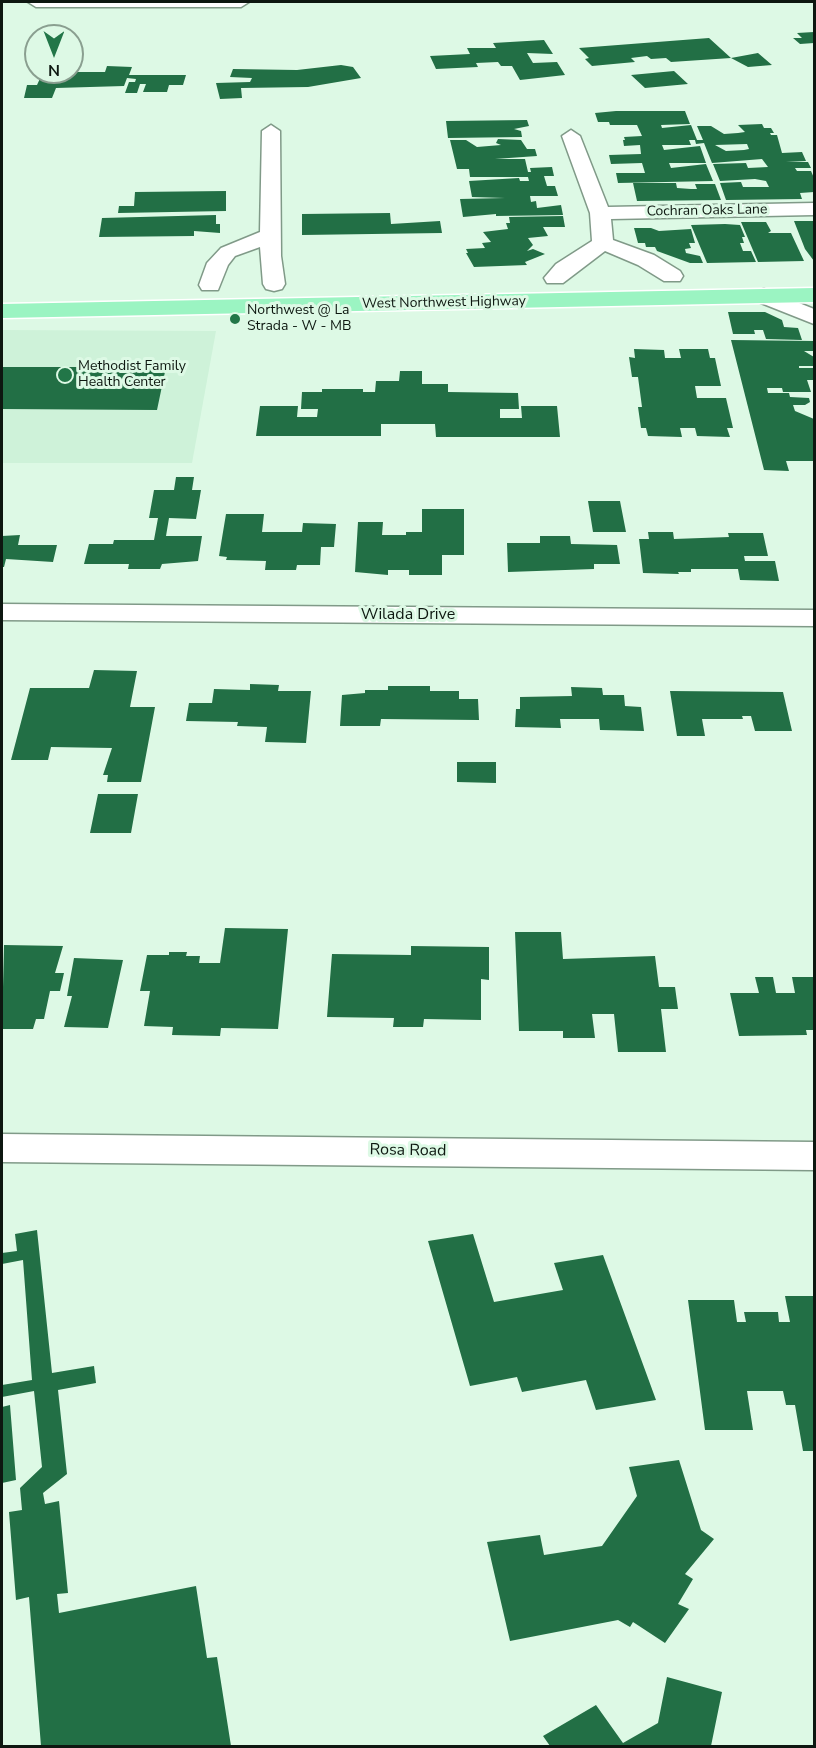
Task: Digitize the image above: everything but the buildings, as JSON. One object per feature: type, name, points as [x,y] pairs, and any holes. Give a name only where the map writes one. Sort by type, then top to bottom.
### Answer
[{"type":"main road","points":[[637,277],[696,276]]},
{"type":"main road","name":"West Northwest Highway","points":[[531,279],[590,278]]},
{"type":"main road","name":"West Northwest Highway","points":[[2,311],[297,284]]},
{"type":"main road","points":[[2,301],[107,294],[150,286]]},
{"type":"main road","name":"West Northwest Highway","points":[[238,288],[814,296]]},
{"type":"street","points":[[36,2],[241,2]]},
{"type":"street","points":[[270,131],[270,235],[238,288],[218,263],[228,252],[270,235]]},
{"type":"street","points":[[571,136],[600,213],[603,243]]},
{"type":"street","name":"Cochran Oaks Lane","points":[[600,213],[814,209]]},
{"type":"street","points":[[603,243],[646,260],[672,276]]},
{"type":"street","points":[[555,278],[564,269],[603,243]]},
{"type":"street","points":[[764,296],[814,317]]},
{"type":"street","name":"Wilada Drive","points":[[2,612],[814,618]]},
{"type":"street","name":"Rosa Road","points":[[2,1148],[814,1156]]},
{"type":"shaded area","points":[[2,330],[216,331],[192,463],[2,463]]},
{"type":"place","name":"Northwest @ La Strada - W - MB","points":[[235,319]]},
{"type":"place","name":"Methodist Family Health Center","points":[[65,375]]}]
